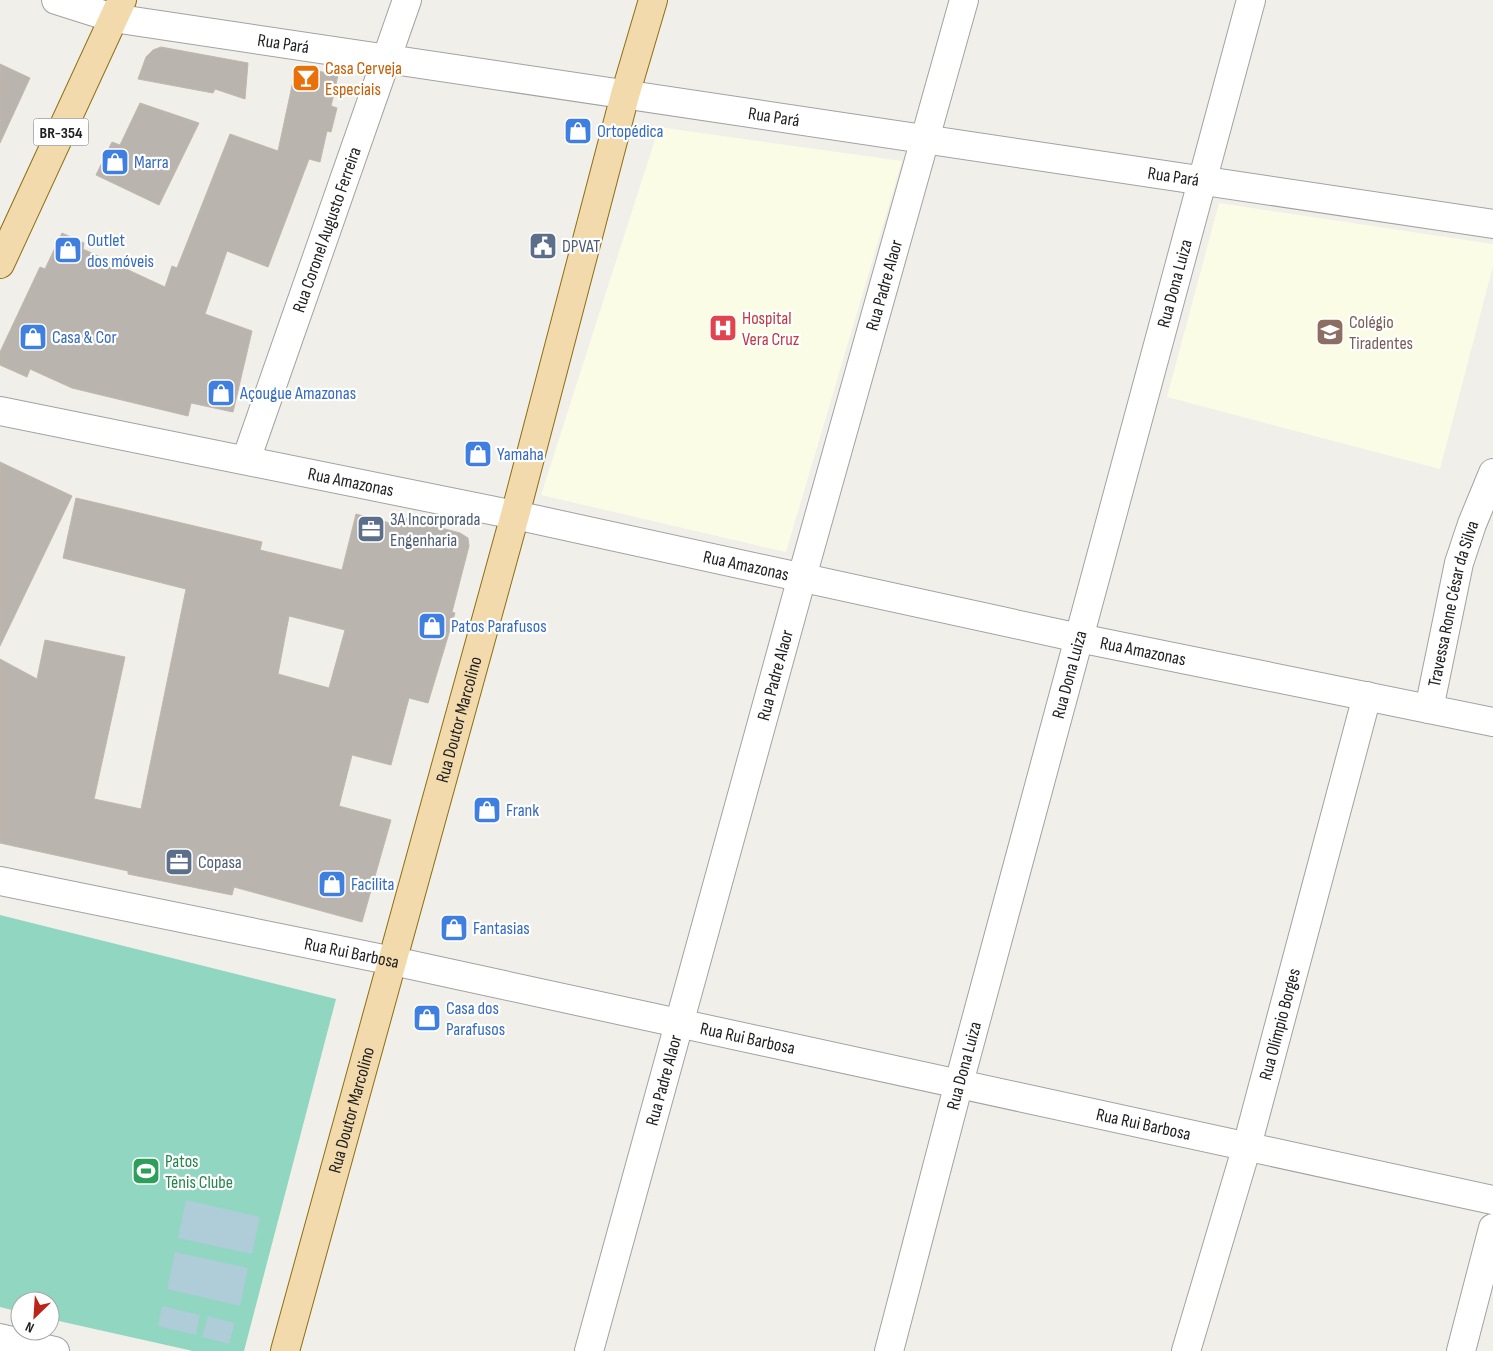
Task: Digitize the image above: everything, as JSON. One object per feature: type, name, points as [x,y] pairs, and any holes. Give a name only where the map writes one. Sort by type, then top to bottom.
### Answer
[{"type":"main road","name":"Rua Doutor Marcolino","points":[[285,1351],[515,515],[625,95],[653,0]]},
{"type":"main road","name":"BR-354","points":[[0,264],[118,9]]},
{"type":"street","name":"Rua Pará","points":[[56,0],[118,9],[387,59],[1493,224]]},
{"type":"street","name":"Rua Coronel Augusto Ferreira","points":[[246,460],[407,0]]},
{"type":"street","name":"Rua Padre Alaor","points":[[589,1351],[923,139],[964,0]]},
{"type":"street","name":"Rua Dona Luiza","points":[[890,1351],[959,1083],[1251,0]]},
{"type":"street","name":"Rua Amazonas","points":[[0,411],[515,515],[1079,638],[1493,722]]},
{"type":"street","name":"Travessa Rone César da Silva","points":[[1429,709],[1459,563],[1472,524],[1493,473]]},
{"type":"street","name":"Rua Olímpio Borges","points":[[1186,1351],[1247,1146],[1367,696]]},
{"type":"street","name":"Rua Rui Barbosa","points":[[0,881],[393,961],[1493,1200]]},
{"type":"street","points":[[1461,1351],[1493,1228]]},
{"type":"street","points":[[0,1338],[55,1351]]},
{"type":"shaded area","name":"Hospital Vera Cruz","points":[[659,127],[902,161],[786,552],[541,495]]},
{"type":"shaded area","name":"Colégio Tiradentes","points":[[1219,203],[1493,244],[1493,266],[1440,469],[1167,397]]},
{"type":"green space","name":"Patos Tênis Clube","points":[[0,915],[336,999],[244,1351],[193,1351],[60,1321],[60,1291],[10,1291],[10,1310],[0,1307]]},
{"type":"water","points":[[186,1200],[260,1217],[252,1254],[178,1238]]},
{"type":"water","points":[[175,1252],[248,1268],[240,1306],[167,1289]]},
{"type":"water","points":[[162,1306],[200,1315],[196,1335],[158,1326]]},
{"type":"water","points":[[208,1316],[235,1323],[229,1344],[202,1337]]},
{"type":"building","points":[[161,47],[248,63],[245,99],[215,89],[213,93],[138,79],[146,57],[153,50]]},
{"type":"building","points":[[0,64],[30,78],[0,143]]},
{"type":"building","points":[[296,67],[338,75],[331,106],[337,108],[331,132],[327,131],[320,162],[309,159],[268,267],[227,251],[205,314],[252,331],[233,412],[191,403],[188,416],[72,388],[30,369],[27,377],[0,365],[0,352],[40,267],[45,269],[62,233],[84,243],[83,249],[165,287],[172,266],[177,268],[230,134],[278,151]]},
{"type":"building","points":[[140,103],[199,123],[159,205],[96,175],[112,142],[120,145]]},
{"type":"building","points":[[0,462],[72,496],[0,646]]},
{"type":"building","points":[[76,498],[262,542],[260,550],[342,570],[356,514],[401,526],[404,518],[460,533],[468,538],[469,546],[452,612],[455,613],[428,703],[409,698],[391,765],[352,755],[339,806],[391,820],[362,922],[234,887],[232,895],[128,874],[128,871],[0,843],[0,659],[37,679],[45,640],[125,657],[94,799],[141,809],[186,589],[63,558]],"holes":[[[289,616],[345,630],[329,688],[278,674]]]},
{"type":"place","name":"Casa Cerveja Especiais","points":[[306,78]]},
{"type":"place","name":"Ortopédica","points":[[578,131]]},
{"type":"place","name":"Marra","points":[[115,162]]},
{"type":"place","name":"DPVAT","points":[[543,246]]},
{"type":"place","name":"Outlet dos móveis","points":[[68,250]]},
{"type":"place","name":"Hospital Vera Cruz","points":[[723,328]]},
{"type":"place","name":"Colégio Tiradentes","points":[[1330,332]]},
{"type":"place","name":"Casa & Cor","points":[[33,337]]},
{"type":"place","name":"Açougue Amazonas","points":[[221,393]]},
{"type":"place","name":"Yamaha","points":[[478,454]]},
{"type":"place","name":"3A Incorporada Engenharia","points":[[371,529]]},
{"type":"place","name":"Patos Parafusos","points":[[432,626]]},
{"type":"place","name":"Frank","points":[[487,810]]},
{"type":"place","name":"Copasa","points":[[179,862]]},
{"type":"place","name":"Facilita","points":[[332,884]]},
{"type":"place","name":"Fantasias","points":[[454,928]]},
{"type":"place","name":"Casa dos Parafusos","points":[[427,1018]]},
{"type":"place","name":"Patos Tênis Clube","points":[[146,1171]]}]
